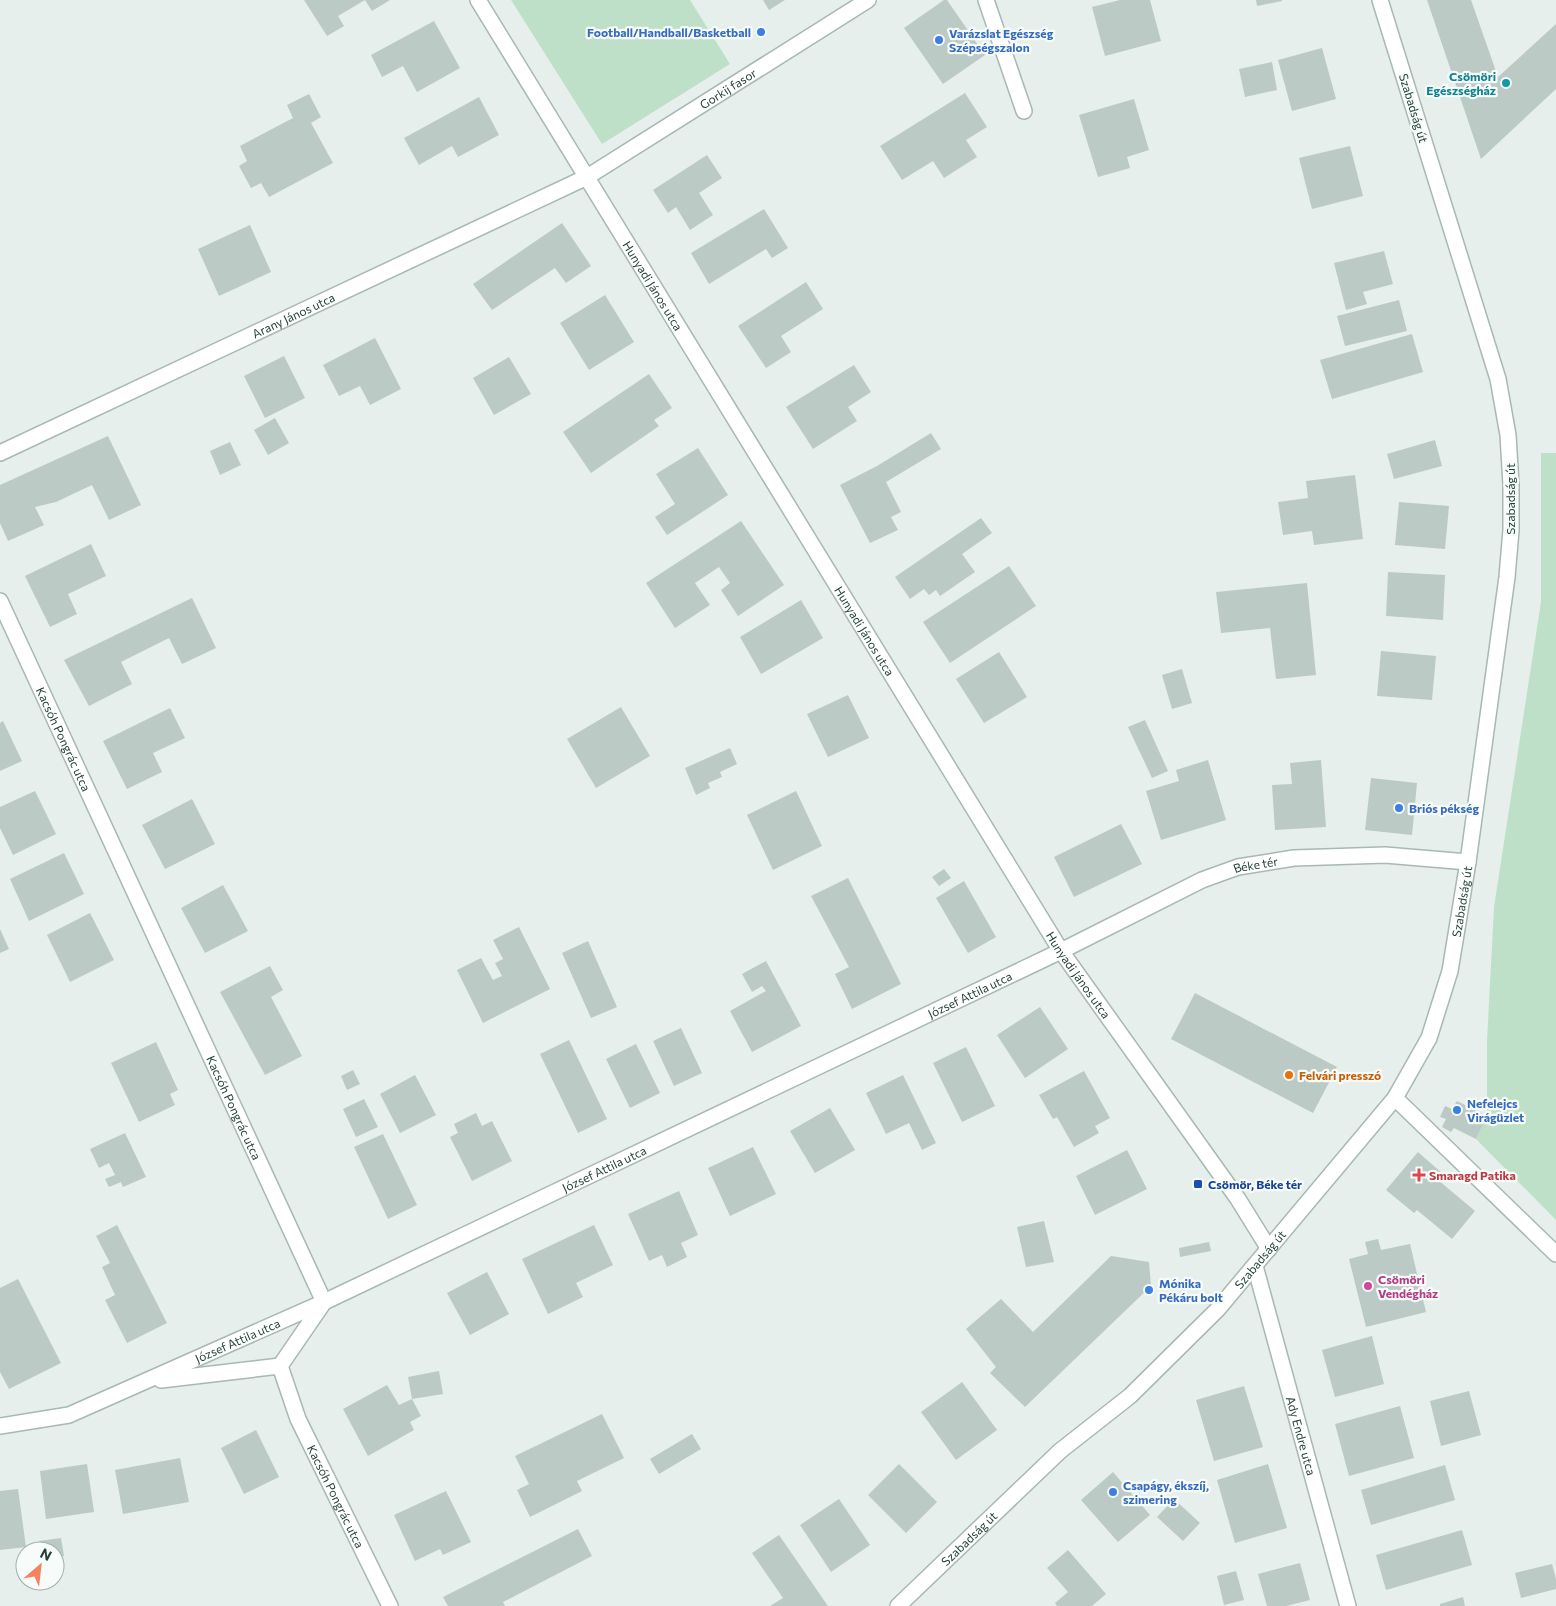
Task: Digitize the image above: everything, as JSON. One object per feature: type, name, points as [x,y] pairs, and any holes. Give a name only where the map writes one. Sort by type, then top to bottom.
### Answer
[{"type":"street","name":"Hunyadi János utca","points":[[478,0],[1061,951],[1238,1199],[1269,1250]]},
{"type":"street","name":"Gorkij fasor","points":[[588,178],[868,0]]},
{"type":"street","points":[[986,0],[1024,111]]},
{"type":"street","name":"Szabadság út","points":[[898,1606],[1060,1451],[1130,1396],[1218,1309],[1395,1098],[1429,1038],[1439,1008],[1450,971],[1468,862],[1507,578],[1511,503],[1508,435],[1498,380],[1380,0]]},
{"type":"street","name":"Arany János utca","points":[[0,453],[588,178]]},
{"type":"street","name":"Kacsóh Pongrác utca","points":[[0,601],[324,1302]]},
{"type":"street","name":"Béke tér","points":[[1061,951],[1183,888],[1238,867],[1294,858],[1385,855],[1468,862]]},
{"type":"street","name":"József Attila utca","points":[[0,1426],[69,1415],[324,1302],[1061,951]]},
{"type":"street","points":[[1395,1098],[1556,1254]]},
{"type":"street","name":"Ady Endre utca","points":[[1255,1266],[1348,1606]]},
{"type":"street","points":[[280,1366],[324,1302]]},
{"type":"street","name":"József Attila utca","points":[[144,1382],[280,1366]]},
{"type":"street","name":"Kacsóh Pongrác utca","points":[[280,1366],[298,1419],[390,1606]]},
{"type":"green space","points":[[511,0],[690,0],[730,64],[602,144]]},
{"type":"green space","points":[[1541,453],[1556,453],[1556,1220],[1476,1139],[1487,1116],[1487,1041],[1494,907],[1541,602]]},
{"type":"building","points":[[304,0],[365,0],[338,16],[344,26],[327,36]]},
{"type":"building","points":[[365,0],[390,0],[372,11]]},
{"type":"building","points":[[763,0],[785,0],[769,10]]},
{"type":"building","points":[[944,0],[947,0],[985,55],[943,84],[904,28]]},
{"type":"building","points":[[1120,0],[1150,0],[1161,41],[1105,56],[1092,7]]},
{"type":"building","points":[[1256,0],[1282,0],[1282,1],[1257,6]]},
{"type":"building","name":"Csömöri Egészségház","points":[[1427,0],[1471,0],[1498,77],[1556,24],[1556,89],[1481,159]]},
{"type":"building","points":[[434,21],[460,68],[417,92],[403,66],[382,77],[371,55]]},
{"type":"building","points":[[1322,48],[1336,99],[1292,111],[1278,60]]},
{"type":"building","points":[[1272,62],[1277,90],[1245,97],[1239,69]]},
{"type":"building","points":[[965,93],[987,127],[966,140],[977,157],[944,178],[933,161],[902,180],[880,146]]},
{"type":"building","points":[[309,94],[321,117],[311,123],[333,163],[269,197],[261,183],[251,188],[239,166],[247,161],[240,146],[293,118],[287,105]]},
{"type":"building","points":[[479,97],[499,135],[458,157],[452,146],[419,165],[404,138]]},
{"type":"building","points":[[1134,99],[1149,150],[1127,157],[1130,168],[1098,177],[1079,115]]},
{"type":"building","points":[[1350,146],[1363,196],[1312,209],[1299,158]]},
{"type":"building","points":[[707,155],[722,178],[699,193],[713,215],[690,230],[676,207],[668,213],[653,190]]},
{"type":"building","points":[[764,209],[788,248],[772,258],[766,249],[709,284],[691,253]]},
{"type":"building","points":[[562,223],[591,266],[566,283],[555,268],[492,310],[473,284]]},
{"type":"building","points":[[250,225],[271,272],[219,296],[198,249]]},
{"type":"building","points":[[1384,251],[1393,284],[1363,292],[1367,304],[1346,310],[1334,263]]},
{"type":"building","points":[[806,282],[823,309],[781,336],[791,352],[766,368],[738,326]]},
{"type":"building","points":[[605,295],[634,342],[589,370],[560,323]]},
{"type":"building","points":[[1399,300],[1407,331],[1345,346],[1337,316]]},
{"type":"building","points":[[1412,334],[1423,372],[1332,399],[1320,360]]},
{"type":"building","points":[[375,338],[401,389],[370,405],[360,386],[339,396],[323,365]]},
{"type":"building","points":[[284,356],[305,398],[265,418],[244,376]]},
{"type":"building","points":[[509,357],[531,394],[494,415],[473,378]]},
{"type":"building","points":[[854,365],[871,392],[848,407],[857,421],[813,449],[786,407]]},
{"type":"building","points":[[649,374],[672,408],[654,420],[659,426],[591,473],[563,432]]},
{"type":"building","points":[[275,418],[289,443],[268,455],[254,430]]},
{"type":"building","points":[[931,433],[941,449],[886,482],[901,512],[891,517],[898,530],[870,543],[840,485],[877,466]]},
{"type":"building","points":[[108,436],[141,505],[109,520],[92,485],[56,502],[35,507],[44,525],[8,541],[0,523],[0,485]]},
{"type":"building","points":[[1435,440],[1442,466],[1394,479],[1387,454]]},
{"type":"building","points":[[230,442],[241,465],[220,475],[210,451]]},
{"type":"building","points":[[698,448],[728,495],[667,535],[655,517],[675,504],[656,474]]},
{"type":"building","points":[[1355,475],[1363,539],[1314,545],[1312,531],[1283,535],[1278,502],[1308,498],[1306,481]]},
{"type":"building","points":[[1399,502],[1449,506],[1445,549],[1395,545]]},
{"type":"building","points":[[981,518],[992,533],[962,554],[975,572],[940,596],[936,590],[929,595],[924,589],[910,599],[895,577]]},
{"type":"building","points":[[741,521],[784,585],[738,616],[721,590],[730,583],[719,567],[695,583],[710,605],[675,628],[646,583]]},
{"type":"building","points":[[91,544],[106,576],[68,594],[77,614],[50,627],[25,576]]},
{"type":"building","points":[[1009,566],[1036,606],[950,663],[923,622]]},
{"type":"building","points":[[1388,572],[1445,575],[1443,620],[1386,616]]},
{"type":"building","points":[[1307,583],[1316,675],[1276,679],[1270,628],[1221,633],[1216,592]]},
{"type":"building","points":[[192,598],[216,648],[182,664],[169,638],[121,662],[132,684],[89,706],[64,660]]},
{"type":"building","points":[[801,600],[823,638],[761,674],[740,637]]},
{"type":"building","points":[[1381,651],[1436,656],[1432,700],[1377,696]]},
{"type":"building","points":[[999,652],[1027,697],[984,723],[956,679]]},
{"type":"building","points":[[1182,669],[1192,703],[1172,709],[1162,675]]},
{"type":"building","points":[[848,695],[869,738],[828,757],[807,714]]},
{"type":"building","points":[[621,707],[650,756],[596,788],[567,739]]},
{"type":"building","points":[[170,708],[185,738],[153,753],[162,772],[127,789],[103,741]]},
{"type":"building","points":[[1145,720],[1168,771],[1152,778],[1128,727]]},
{"type":"building","points":[[3,721],[22,761],[0,771],[0,723]]},
{"type":"building","points":[[730,748],[737,764],[720,772],[722,777],[708,783],[710,788],[696,795],[685,768]]},
{"type":"building","points":[[1208,760],[1226,820],[1161,840],[1146,791],[1179,781],[1176,770]]},
{"type":"building","points":[[1321,760],[1326,827],[1275,830],[1272,785],[1292,784],[1290,763]]},
{"type":"building","points":[[1371,778],[1417,783],[1412,835],[1365,830]]},
{"type":"building","points":[[35,791],[56,834],[13,855],[0,828],[0,807]]},
{"type":"building","points":[[796,791],[822,846],[773,870],[747,815]]},
{"type":"building","points":[[192,799],[215,844],[165,869],[142,825]]},
{"type":"building","points":[[1121,824],[1142,864],[1074,897],[1054,857]]},
{"type":"building","points":[[64,853],[84,894],[29,921],[10,879]]},
{"type":"building","points":[[944,869],[951,878],[939,886],[932,877]]},
{"type":"building","points":[[848,878],[901,984],[852,1009],[835,974],[849,967],[811,896]]},
{"type":"building","points":[[964,881],[996,937],[968,953],[936,898]]},
{"type":"building","points":[[223,885],[248,931],[205,953],[181,908]]},
{"type":"building","points":[[90,913],[114,960],[70,982],[47,935]]},
{"type":"building","points":[[519,927],[550,989],[483,1023],[457,970],[481,958],[493,980],[502,976],[495,963],[503,959],[493,940]]},
{"type":"building","points":[[0,929],[9,949],[0,953]]},
{"type":"building","points":[[588,941],[617,1007],[591,1018],[562,953]]},
{"type":"building","points":[[766,961],[801,1026],[752,1052],[730,1011],[766,991],[762,986],[752,992],[742,974]]},
{"type":"building","points":[[270,966],[283,990],[271,997],[302,1056],[265,1075],[220,992]]},
{"type":"building","points":[[1195,993],[1337,1067],[1313,1113],[1171,1039]]},
{"type":"building","points":[[1040,1007],[1068,1049],[1025,1078],[997,1035]]},
{"type":"building","points":[[681,1028],[702,1073],[674,1086],[653,1041]]},
{"type":"building","points":[[569,1040],[607,1119],[578,1133],[540,1054]]},
{"type":"building","points":[[156,1042],[178,1090],[170,1094],[175,1105],[139,1122],[111,1063]]},
{"type":"building","points":[[636,1044],[660,1093],[630,1108],[606,1059]]},
{"type":"building","points":[[966,1047],[995,1106],[962,1122],[933,1063]]},
{"type":"building","points":[[353,1070],[360,1084],[347,1090],[341,1076]]},
{"type":"building","points":[[1084,1071],[1110,1118],[1095,1126],[1099,1133],[1074,1147],[1057,1117],[1053,1119],[1039,1095]]},
{"type":"building","points":[[415,1075],[436,1115],[400,1133],[380,1094]]},
{"type":"building","points":[[903,1075],[936,1143],[922,1150],[909,1123],[886,1134],[866,1093]]},
{"type":"building","points":[[364,1099],[378,1127],[356,1137],[343,1109]]},
{"type":"building","points":[[1457,1101],[1487,1116],[1476,1139],[1454,1128],[1451,1132],[1442,1127],[1446,1119],[1440,1117],[1445,1106],[1452,1109]]},
{"type":"building","points":[[830,1108],[855,1150],[815,1173],[790,1131]]},
{"type":"building","points":[[476,1113],[482,1126],[492,1121],[512,1161],[472,1181],[450,1137],[458,1133],[454,1124]]},
{"type":"building","points":[[125,1133],[146,1177],[123,1187],[121,1182],[109,1187],[105,1179],[115,1175],[109,1163],[99,1168],[90,1149]]},
{"type":"building","points":[[383,1134],[417,1205],[388,1219],[354,1147]]},
{"type":"building","points":[[753,1147],[776,1194],[730,1216],[708,1168]]},
{"type":"building","points":[[1127,1150],[1147,1189],[1095,1215],[1076,1176]]},
{"type":"building","points":[[1418,1152],[1443,1174],[1438,1180],[1475,1211],[1452,1239],[1417,1210],[1414,1213],[1386,1190]]},
{"type":"building","points":[[679,1191],[698,1235],[681,1243],[687,1257],[667,1267],[662,1255],[649,1261],[628,1214]]},
{"type":"building","points":[[1044,1221],[1054,1262],[1026,1267],[1017,1227]]},
{"type":"building","points":[[117,1225],[167,1323],[127,1343],[105,1300],[115,1295],[102,1267],[110,1263],[96,1236]]},
{"type":"building","points":[[594,1225],[613,1265],[576,1283],[583,1297],[548,1314],[522,1259]]},
{"type":"building","points":[[1378,1239],[1381,1250],[1410,1244],[1426,1312],[1366,1327],[1349,1259],[1368,1254],[1365,1242]]},
{"type":"building","points":[[1209,1242],[1211,1251],[1180,1257],[1179,1248]]},
{"type":"building","points":[[1111,1256],[1149,1262],[1151,1286],[1025,1407],[990,1373],[996,1367],[966,1329],[1001,1299],[1033,1332]]},
{"type":"building","points":[[487,1272],[509,1314],[470,1335],[447,1293]]},
{"type":"building","points":[[18,1279],[61,1363],[9,1389],[0,1372],[0,1288]]},
{"type":"building","points":[[1372,1336],[1384,1384],[1335,1397],[1322,1350]]},
{"type":"building","points":[[439,1371],[443,1394],[412,1399],[408,1377]]},
{"type":"building","points":[[962,1382],[997,1430],[956,1460],[921,1412]]},
{"type":"building","points":[[387,1385],[399,1405],[412,1399],[421,1416],[410,1422],[414,1430],[368,1456],[343,1409]]},
{"type":"building","points":[[1244,1386],[1263,1447],[1214,1461],[1196,1400]]},
{"type":"building","points":[[1469,1391],[1481,1435],[1441,1446],[1430,1401]]},
{"type":"building","points":[[1400,1406],[1414,1458],[1349,1476],[1335,1424]]},
{"type":"building","points":[[602,1414],[624,1458],[577,1481],[582,1491],[530,1517],[517,1490],[529,1484],[515,1456]]},
{"type":"building","points":[[256,1430],[279,1477],[244,1494],[221,1448]]},
{"type":"building","points":[[692,1434],[701,1449],[659,1474],[650,1459]]},
{"type":"building","points":[[180,1458],[189,1502],[123,1514],[115,1470]]},
{"type":"building","points":[[87,1464],[94,1512],[46,1519],[40,1471]]},
{"type":"building","points":[[899,1464],[937,1502],[906,1533],[868,1495]]},
{"type":"building","points":[[1268,1464],[1287,1528],[1235,1543],[1217,1480]]},
{"type":"building","points":[[1445,1465],[1455,1500],[1371,1525],[1361,1490]]},
{"type":"building","points":[[1113,1472],[1150,1515],[1118,1542],[1081,1500]]},
{"type":"building","points":[[18,1489],[25,1541],[15,1541],[15,1548],[0,1550],[0,1491]]},
{"type":"building","points":[[446,1491],[471,1542],[443,1555],[440,1549],[415,1561],[394,1515]]},
{"type":"building","points":[[839,1499],[870,1545],[831,1572],[800,1525]]},
{"type":"building","points":[[1174,1499],[1200,1523],[1183,1541],[1157,1517]]},
{"type":"building","points":[[578,1529],[592,1556],[503,1602],[505,1606],[448,1606],[443,1597]]},
{"type":"building","points":[[1462,1530],[1472,1565],[1386,1590],[1376,1555]]},
{"type":"building","points":[[779,1535],[828,1606],[770,1606],[783,1598],[752,1553]]},
{"type":"building","points":[[61,1538],[62,1541],[39,1541]]},
{"type":"building","points":[[1068,1550],[1106,1594],[1092,1606],[1057,1606],[1055,1603],[1068,1592],[1047,1568]]},
{"type":"building","points":[[1300,1563],[1310,1600],[1286,1606],[1267,1606],[1258,1574]]},
{"type":"building","points":[[1552,1564],[1556,1579],[1556,1589],[1521,1598],[1515,1573]]},
{"type":"building","points":[[1236,1571],[1244,1600],[1224,1605],[1217,1576]]},
{"type":"building","points":[[1463,1597],[1465,1606],[1440,1606],[1440,1604]]},
{"type":"place","name":"Football/Handball/Basketball","points":[[761,32]]},
{"type":"place","name":"Varázslat Egészség Szépségszalon","points":[[939,40]]},
{"type":"place","name":"Csömöri Egészségház","points":[[1506,83]]},
{"type":"place","name":"Briós pékség","points":[[1399,808]]},
{"type":"place","name":"Felvári presszó","points":[[1289,1075]]},
{"type":"place","name":"Nefelejcs Virágüzlet","points":[[1457,1110]]},
{"type":"place","name":"Smaragd Patika","points":[[1419,1175]]},
{"type":"place","name":"Csömör, Béke tér","points":[[1198,1184]]},
{"type":"place","name":"Csömöri Vendégház","points":[[1368,1286]]},
{"type":"place","name":"Mónika Pékáru bolt","points":[[1149,1290]]},
{"type":"place","name":"Csapágy, ékszíj, szimering","points":[[1113,1492]]}]
